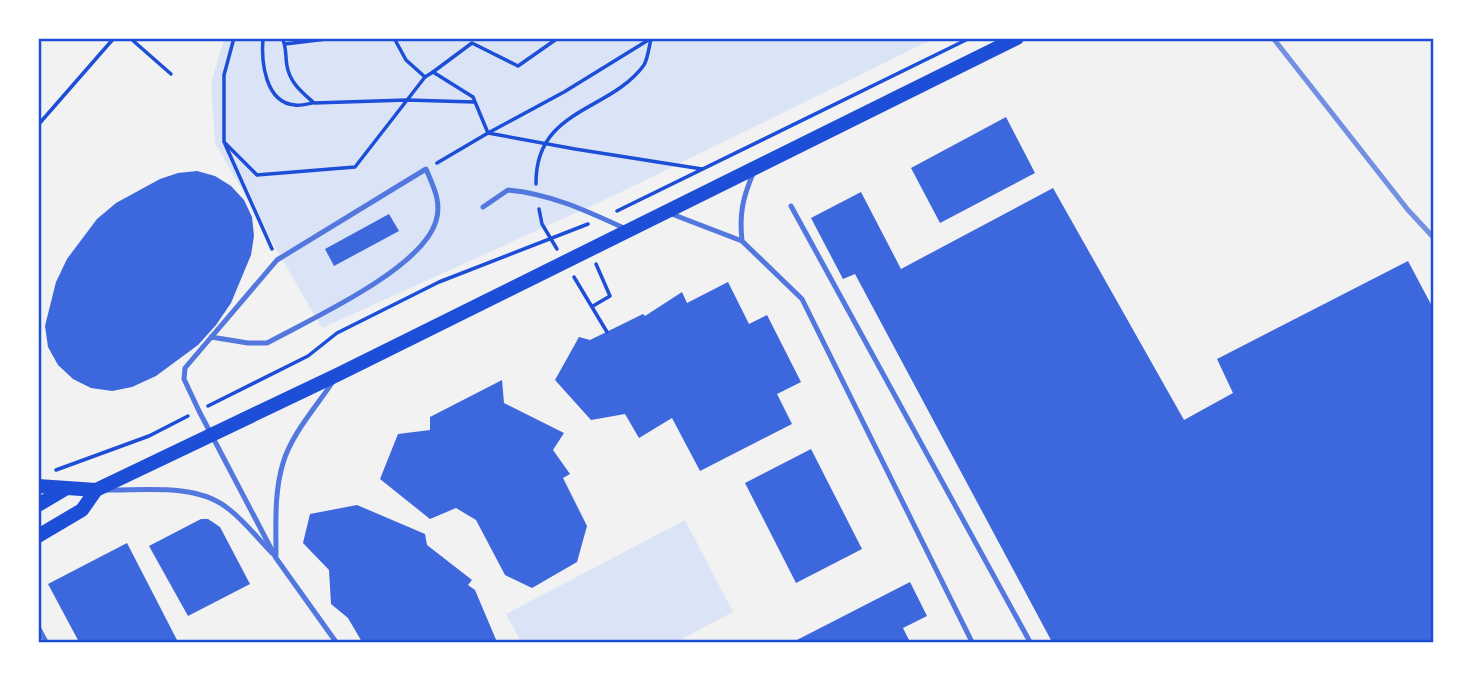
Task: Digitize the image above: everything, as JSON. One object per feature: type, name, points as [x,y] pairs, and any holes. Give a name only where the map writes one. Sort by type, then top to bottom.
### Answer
[{"type":"main road","points":[[38,486],[96,490],[339,374],[1017,38]]},
{"type":"main road","points":[[38,505],[65,489]]},
{"type":"main road","points":[[38,536],[82,510],[96,490]]},
{"type":"lane","points":[[742,241],[740,218],[755,168]]},
{"type":"lane","points":[[211,337],[267,343],[381,280],[415,254],[436,222],[439,198],[426,169],[277,260],[211,337],[185,368],[184,379],[199,411],[276,558],[336,642]]},
{"type":"lane","points":[[483,207],[508,190],[521,191],[567,202],[629,230]]},
{"type":"lane","points":[[791,206],[1030,642]]},
{"type":"lane","points":[[666,212],[742,241],[802,299],[972,642]]},
{"type":"lane","points":[[276,558],[276,499],[283,462],[293,441],[339,374]]},
{"type":"lane","points":[[96,490],[180,492],[209,498],[226,506],[276,558]]},
{"type":"lane","points":[[38,627],[47,642]]},
{"type":"path","points":[[38,125],[114,38]]},
{"type":"path","points":[[130,38],[171,74]]},
{"type":"path","points":[[234,38],[224,75],[224,142],[277,260]]},
{"type":"path","points":[[262,38],[263,64],[269,86],[278,98],[293,105],[407,100],[475,102]]},
{"type":"path","points":[[282,38],[287,68],[295,86],[314,103]]},
{"type":"path","points":[[285,44],[335,38]]},
{"type":"path","points":[[394,38],[406,60],[425,77]]},
{"type":"path","points":[[224,142],[257,176],[355,167],[425,77],[472,43],[518,66],[558,38]]},
{"type":"path","points":[[48,471],[149,436],[308,356],[337,333],[439,282],[603,218],[971,38]]},
{"type":"path","points":[[426,169],[652,39]]},
{"type":"path","points":[[536,187],[541,152],[556,130],[574,113],[624,86],[646,63],[652,39]]},
{"type":"path","points":[[433,72],[473,97],[488,133]]},
{"type":"path","points":[[488,133],[704,169]]},
{"type":"path","points":[[537,200],[542,224],[564,260]]},
{"type":"path","points":[[590,250],[610,296],[593,307]]},
{"type":"path","points":[[571,271],[607,332]]},
{"type":"shaded area","points":[[224,39],[933,39],[615,195],[322,328],[215,143],[211,83]]},
{"type":"shaded area","points":[[685,520],[733,612],[676,642],[521,642],[506,614]]},
{"type":"building","points":[[1006,117],[1035,173],[940,223],[911,168]]},
{"type":"building","points":[[197,171],[215,176],[231,186],[244,200],[252,217],[254,236],[251,255],[231,303],[198,345],[156,376],[132,387],[112,391],[91,388],[73,379],[58,365],[48,347],[45,326],[56,282],[67,259],[97,219],[116,203],[160,179]]},
{"type":"building","points":[[1053,188],[1184,420],[1233,393],[1217,359],[1408,261],[1434,310],[1434,642],[1052,642],[855,274],[843,279],[811,218],[861,192],[901,269]]},
{"type":"building","points":[[389,214],[399,231],[334,266],[325,249]]},
{"type":"building","points":[[728,282],[749,324],[767,315],[801,382],[777,394],[792,424],[700,471],[672,418],[639,438],[625,414],[591,420],[555,380],[579,337],[590,340],[643,314],[645,316],[682,292],[687,303]]},
{"type":"building","points":[[502,380],[504,403],[564,433],[553,450],[570,474],[563,478],[587,526],[577,562],[532,588],[505,575],[476,520],[456,508],[430,519],[380,479],[398,434],[430,430],[430,417]]},
{"type":"building","points":[[811,449],[862,549],[796,583],[745,483]]},
{"type":"building","points":[[357,505],[425,534],[427,545],[472,580],[468,585],[475,590],[497,642],[362,642],[348,618],[331,604],[329,570],[303,543],[310,514]]},
{"type":"building","points":[[201,519],[208,519],[220,527],[250,584],[188,616],[149,546]]},
{"type":"building","points":[[127,543],[178,642],[79,642],[48,584]]},
{"type":"building","points":[[910,582],[927,616],[903,628],[910,642],[793,642]]},
{"type":"railway","points":[[1273,38],[1408,210],[1434,238]]}]
